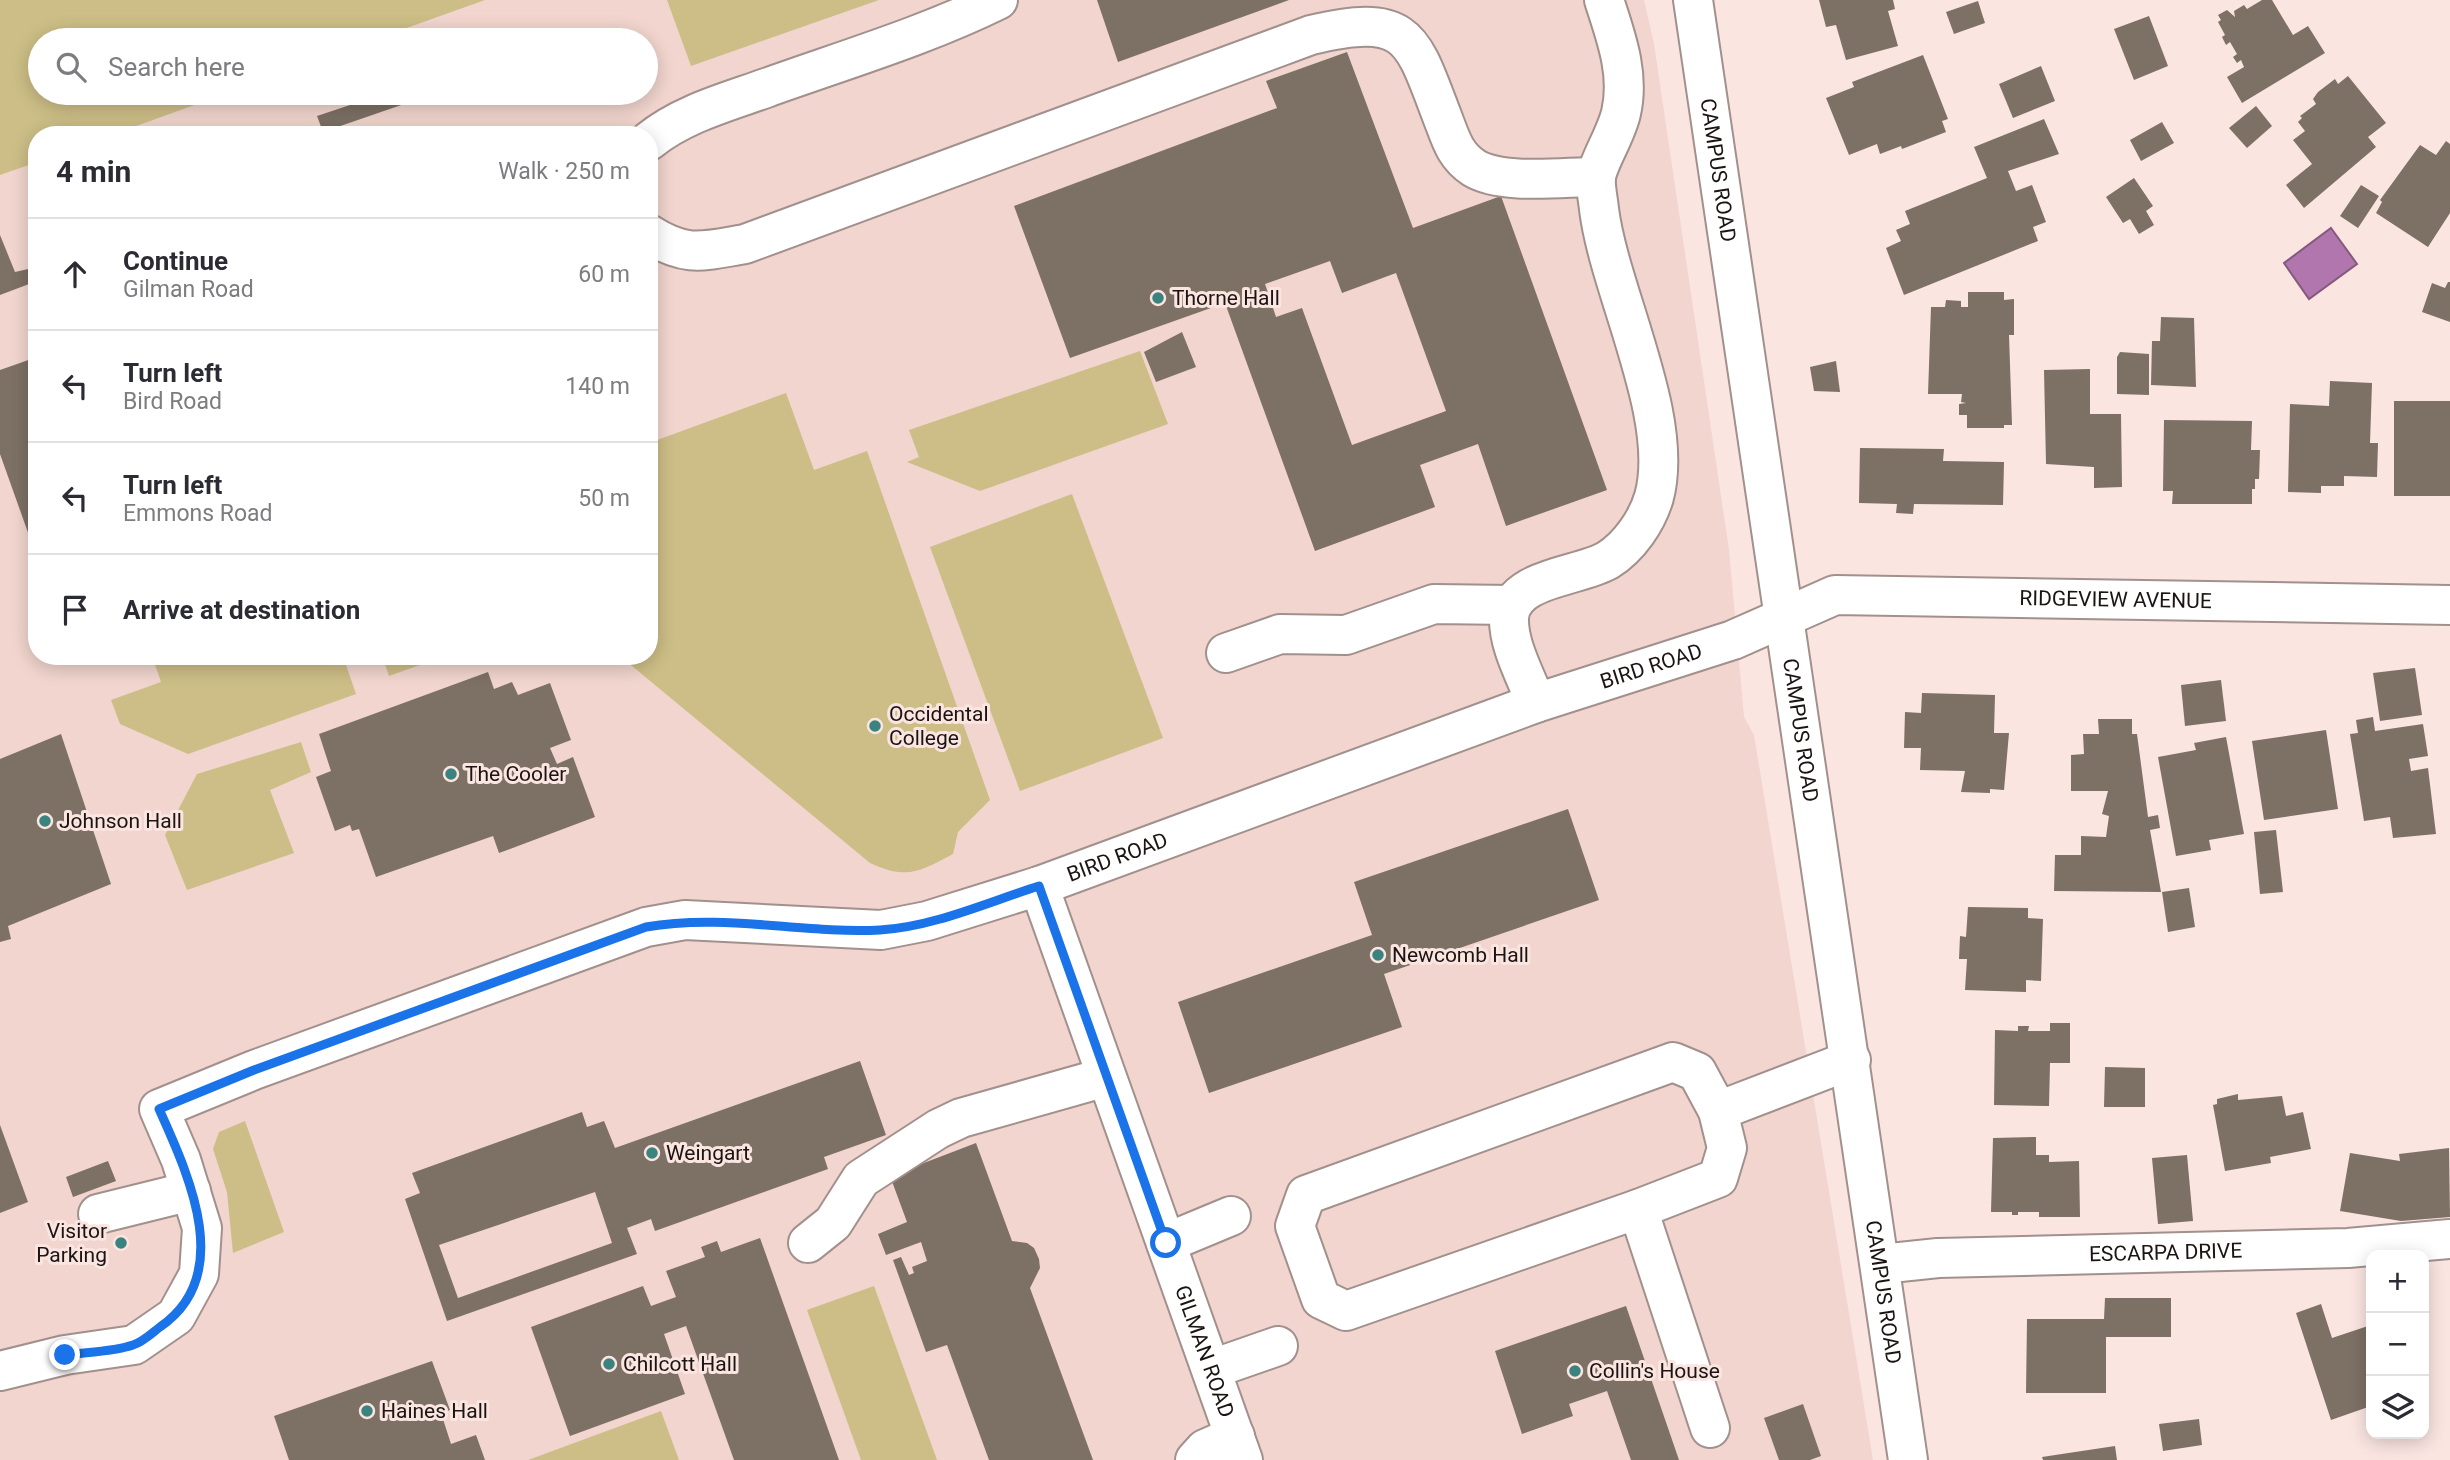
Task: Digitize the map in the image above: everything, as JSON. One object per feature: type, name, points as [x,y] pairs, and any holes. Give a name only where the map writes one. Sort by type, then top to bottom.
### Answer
[{"type":"street","points":[[658,134],[715,106],[918,33],[998,0]]},
{"type":"street","points":[[1536,703],[1510,630],[1511,605],[1517,596],[1530,587],[1607,560],[1629,542],[1646,517],[1654,496],[1658,462],[1652,408],[1599,211],[1596,177],[1614,140],[1622,110],[1623,60],[1604,0]]},
{"type":"street","name":"CAMPUS ROAD","points":[[1693,0],[1852,1060],[1908,1460]]},
{"type":"street","points":[[658,240],[672,249],[703,251],[744,244],[1311,35],[1356,24],[1393,30],[1416,51],[1456,153],[1475,169],[1497,177],[1596,177]]},
{"type":"street","name":"RIDGEVIEW AVENUE","points":[[1785,615],[1835,595],[2450,605]]},
{"type":"street","points":[[1226,653],[1280,634],[1346,635],[1433,604],[1511,605]]},
{"type":"street","name":"BIRD ROAD","points":[[191,1191],[159,1109],[254,1070],[646,927],[685,920],[881,930],[927,921],[1039,886],[1536,703],[1733,640],[1785,615]]},
{"type":"street","name":"GILMAN ROAD","points":[[1039,886],[1239,1448]]},
{"type":"street","points":[[1718,1111],[1852,1060]]},
{"type":"street","points":[[1673,1062],[1697,1072],[1718,1111],[1727,1148],[1718,1178],[1638,1209],[1346,1311],[1321,1299],[1295,1226],[1306,1195],[1673,1062]]},
{"type":"street","points":[[808,1242],[833,1223],[862,1179],[938,1129],[961,1118],[1106,1077]]},
{"type":"street","points":[[0,1371],[65,1355],[134,1345],[176,1316],[199,1274],[202,1228],[191,1191],[98,1214]]},
{"type":"street","points":[[1638,1209],[1710,1428]]},
{"type":"street","points":[[1166,1243],[1231,1216]]},
{"type":"street","name":"ESCARPA DRIVE","points":[[1881,1264],[1938,1258],[2348,1248],[2450,1239]]},
{"type":"street","points":[[1212,1369],[1278,1346]]},
{"type":"street","points":[[1195,1460],[1205,1449],[1239,1448]]},
{"type":"shaded area","name":"Occidental College","points":[[0,0],[1644,0],[1654,44],[1729,550],[1744,717],[1754,735],[1873,1460],[0,1460]]},
{"type":"shaded area","points":[[0,0],[485,0],[407,28],[28,28],[28,105],[195,105],[136,126],[28,126],[28,165],[0,175]]},
{"type":"shaded area","points":[[667,0],[879,0],[691,66]]},
{"type":"shaded area","points":[[2331,228],[2357,264],[2309,299],[2284,263]]},
{"type":"shaded area","points":[[1140,351],[1168,424],[980,491],[907,462],[919,457],[909,430]]},
{"type":"shaded area","points":[[786,393],[814,470],[867,451],[990,800],[958,832],[953,854],[913,872],[894,871],[870,863],[631,665],[658,665],[658,440]]},
{"type":"shaded area","points":[[1072,494],[1163,738],[1020,791],[930,547]]},
{"type":"shaded area","points":[[155,665],[346,665],[356,694],[188,754],[120,724],[111,700],[161,682]]},
{"type":"shaded area","points":[[385,665],[420,665],[389,676]]},
{"type":"shaded area","points":[[301,742],[311,772],[270,790],[294,853],[187,890],[165,835],[197,774]]},
{"type":"shaded area","points":[[245,1121],[284,1232],[233,1253],[227,1192],[213,1149],[219,1132]]},
{"type":"shaded area","points":[[874,1286],[937,1460],[861,1460],[807,1310]]},
{"type":"shaded area","points":[[661,1411],[679,1460],[528,1460]]},
{"type":"building","points":[[1097,0],[1289,0],[1118,62]]},
{"type":"building","points":[[1819,0],[1893,0],[1895,9],[1888,11],[1898,46],[1846,60],[1836,25],[1826,27]]},
{"type":"building","points":[[2262,0],[2272,0],[2293,35],[2308,26],[2325,53],[2242,103],[2227,77],[2244,67],[2241,60],[2237,63],[2233,57],[2237,54],[2230,42],[2226,45],[2222,37],[2225,35],[2218,22],[2221,20],[2218,15],[2227,10],[2235,17],[2234,11],[2244,5],[2247,9]]},
{"type":"building","points":[[1978,1],[1985,23],[1954,34],[1946,12]]},
{"type":"building","points":[[2149,16],[2168,66],[2134,80],[2114,29]]},
{"type":"building","name":"Thorne Hall","points":[[1347,52],[1413,228],[1501,196],[1607,490],[1506,526],[1478,444],[1420,465],[1435,507],[1315,551],[1225,303],[1070,358],[1014,206],[1277,108],[1266,81]],"holes":[[[1330,261],[1342,293],[1396,273],[1446,411],[1352,445],[1302,308],[1276,317],[1265,284]]]},
{"type":"building","points":[[1923,55],[1948,119],[1942,121],[1946,132],[1902,149],[1901,146],[1880,154],[1877,144],[1849,155],[1826,98],[1854,87],[1852,82]]},
{"type":"building","points":[[2041,66],[2055,101],[2013,118],[1999,84]]},
{"type":"building","points":[[2348,76],[2386,123],[2368,137],[2376,147],[2304,208],[2286,185],[2312,164],[2293,140],[2305,131],[2298,122],[2302,118],[2300,116],[2316,104],[2313,99],[2318,92],[2335,79],[2338,84]]},
{"type":"building","points":[[350,105],[401,105],[340,126],[321,126],[317,116]]},
{"type":"building","points":[[2256,106],[2272,126],[2247,148],[2229,128]]},
{"type":"building","points":[[2044,119],[2059,154],[2008,171],[2016,191],[2032,185],[2046,222],[2033,227],[2038,241],[1904,295],[1886,248],[1901,241],[1896,230],[1910,224],[1905,211],[1987,178],[1974,147]]},
{"type":"building","points":[[2162,122],[2174,143],[2141,161],[2130,140]]},
{"type":"building","points":[[2446,141],[2450,144],[2450,213],[2428,247],[2376,213],[2382,202],[2380,200],[2420,145],[2436,155]]},
{"type":"building","points":[[2134,178],[2153,206],[2146,211],[2154,225],[2139,234],[2130,219],[2123,223],[2106,197]]},
{"type":"building","points":[[2361,185],[2379,196],[2358,228],[2340,216]]},
{"type":"building","points":[[0,235],[15,272],[28,269],[28,284],[0,295]]},
{"type":"building","points":[[2448,282],[2450,322],[2422,312],[2432,283],[2445,288]]},
{"type":"building","points":[[1968,292],[2004,292],[2004,300],[2014,299],[2014,335],[2009,335],[2012,425],[2004,425],[2004,428],[1967,428],[1967,415],[1959,415],[1959,404],[1966,403],[1961,402],[1962,394],[1928,394],[1931,307],[1945,307],[1946,300],[1961,301],[1961,307],[1968,307]]},
{"type":"building","points":[[2161,317],[2194,318],[2196,387],[2151,385],[2152,341],[2160,341]]},
{"type":"building","points":[[1182,332],[1196,367],[1156,382],[1144,352]]},
{"type":"building","points":[[2120,352],[2149,354],[2149,395],[2117,394],[2117,357]]},
{"type":"building","points":[[28,360],[28,533],[0,454],[0,370]]},
{"type":"building","points":[[1836,361],[1840,392],[1814,391],[1810,367]]},
{"type":"building","points":[[2090,369],[2090,414],[2121,414],[2122,487],[2094,488],[2094,467],[2046,464],[2044,370]]},
{"type":"building","points":[[2330,381],[2372,383],[2370,443],[2378,443],[2377,477],[2344,476],[2344,486],[2321,486],[2321,493],[2288,492],[2290,404],[2329,406]]},
{"type":"building","points":[[2394,401],[2450,401],[2450,496],[2394,496]]},
{"type":"building","points":[[2164,420],[2252,421],[2251,450],[2260,450],[2259,479],[2255,479],[2255,489],[2252,489],[2252,504],[2172,504],[2173,491],[2163,491]]},
{"type":"building","points":[[1860,448],[1944,449],[1943,461],[2004,462],[2003,505],[1914,504],[1913,514],[1896,513],[1897,504],[1859,503]]},
{"type":"building","points":[[2415,668],[2422,715],[2380,721],[2373,673]]},
{"type":"building","name":"The Cooler","points":[[488,672],[494,689],[512,682],[518,695],[550,683],[571,740],[550,748],[557,764],[573,757],[595,817],[499,853],[493,836],[376,877],[359,829],[352,831],[350,825],[335,831],[316,777],[331,771],[319,734]]},
{"type":"building","points":[[2221,680],[2226,721],[2185,726],[2181,685]]},
{"type":"building","points":[[1922,693],[1995,695],[1994,733],[2009,733],[2004,790],[1990,789],[1990,793],[1961,792],[1965,771],[1920,770],[1921,748],[1904,748],[1905,712],[1921,713]]},
{"type":"building","points":[[2373,717],[2375,731],[2423,724],[2428,756],[2409,759],[2411,771],[2428,768],[2436,834],[2393,838],[2390,817],[2364,821],[2350,734],[2358,733],[2356,720]]},
{"type":"building","points":[[2098,719],[2132,719],[2132,734],[2137,734],[2148,817],[2158,815],[2160,828],[2150,830],[2161,892],[2054,891],[2055,855],[2081,855],[2081,836],[2106,837],[2109,816],[2102,814],[2108,791],[2071,791],[2071,755],[2084,754],[2083,734],[2099,734]]},
{"type":"building","points":[[2326,730],[2338,809],[2264,820],[2252,741]]},
{"type":"building","name":"Johnson Hall","points":[[61,734],[111,884],[8,926],[11,939],[0,942],[0,759]]},
{"type":"building","points":[[2226,737],[2244,834],[2209,840],[2211,850],[2176,856],[2158,757],[2196,750],[2194,743]]},
{"type":"building","name":"Newcomb Hall","points":[[1568,809],[1599,900],[1384,974],[1402,1027],[1209,1093],[1178,1002],[1372,935],[1354,882]]},
{"type":"building","points":[[2276,830],[2283,892],[2260,894],[2254,832]]},
{"type":"building","points":[[2189,888],[2195,927],[2168,932],[2162,892]]},
{"type":"building","points":[[1968,907],[2028,908],[2028,918],[2043,919],[2041,981],[2026,980],[2026,992],[1965,990],[1967,959],[1959,959],[1960,936],[1966,937]]},
{"type":"building","points":[[2050,1023],[2070,1023],[2070,1063],[2050,1063],[2049,1106],[1994,1105],[1995,1030],[2018,1031],[2018,1026],[2029,1026],[2028,1031],[2050,1031]]},
{"type":"building","name":"Weingart","points":[[860,1061],[886,1135],[824,1157],[828,1169],[655,1231],[651,1219],[627,1228],[637,1254],[447,1321],[405,1199],[420,1193],[412,1173],[582,1112],[587,1127],[604,1121],[615,1148]],"holes":[[[595,1192],[612,1243],[458,1298],[439,1245]]]},
{"type":"building","points":[[2105,1067],[2145,1068],[2145,1107],[2104,1107]]},
{"type":"building","points":[[2238,1094],[2238,1100],[2282,1096],[2286,1116],[2303,1112],[2311,1149],[2270,1157],[2271,1163],[2225,1171],[2213,1105],[2217,1104],[2217,1099]]},
{"type":"building","points":[[0,1125],[28,1202],[0,1213]]},
{"type":"building","points":[[2036,1137],[2036,1155],[2049,1155],[2049,1162],[2079,1161],[2080,1217],[2039,1217],[2039,1212],[2018,1212],[2018,1215],[2012,1215],[2012,1212],[1991,1212],[1993,1138]]},
{"type":"building","points":[[976,1143],[1012,1241],[1027,1243],[1034,1248],[1039,1259],[1040,1268],[1030,1288],[1093,1460],[989,1460],[947,1345],[926,1352],[893,1260],[901,1257],[909,1275],[914,1273],[912,1267],[927,1261],[921,1242],[886,1255],[878,1234],[907,1222],[890,1176]]},
{"type":"building","points":[[2449,1148],[2450,1217],[2401,1221],[2340,1211],[2350,1153],[2400,1161],[2399,1154]]},
{"type":"building","points":[[2187,1155],[2193,1221],[2158,1224],[2152,1158]]},
{"type":"building","points":[[108,1161],[116,1181],[73,1197],[66,1177]]},
{"type":"building","name":"Chilcott Hall","points":[[760,1238],[839,1460],[734,1460],[686,1326],[664,1334],[685,1394],[570,1436],[531,1327],[643,1286],[651,1306],[676,1297],[666,1271],[705,1257],[701,1247],[717,1241],[721,1252]]},
{"type":"building","points":[[2105,1298],[2171,1298],[2171,1337],[2106,1337],[2106,1393],[2026,1393],[2027,1319],[2104,1319]]},
{"type":"building","points":[[2321,1304],[2332,1338],[2366,1327],[2366,1408],[2331,1420],[2296,1313]]},
{"type":"building","name":"Collin's House","points":[[1626,1306],[1679,1460],[1631,1460],[1607,1391],[1569,1404],[1573,1416],[1522,1434],[1495,1351]]},
{"type":"building","name":"Haines Hall","points":[[432,1361],[450,1410],[441,1413],[451,1444],[476,1435],[485,1460],[289,1460],[274,1416]]},
{"type":"building","points":[[1803,1404],[1821,1456],[1810,1460],[1779,1460],[1764,1418]]},
{"type":"building","points":[[2199,1419],[2202,1445],[2163,1451],[2159,1424]]},
{"type":"building","points":[[2115,1446],[2117,1460],[2043,1460],[2042,1457]]},
{"type":"place","name":"Thorne Hall","points":[[1158,298]]},
{"type":"place","name":"Occidental College","points":[[875,726]]},
{"type":"place","name":"The Cooler","points":[[451,774]]},
{"type":"place","name":"Johnson Hall","points":[[45,821]]},
{"type":"place","name":"Newcomb Hall","points":[[1378,955]]},
{"type":"place","name":"Weingart","points":[[652,1153]]},
{"type":"place","name":"Visitor Parking","points":[[121,1243]]},
{"type":"place","name":"Chilcott Hall","points":[[609,1364]]},
{"type":"place","name":"Collin's House","points":[[1575,1371]]},
{"type":"place","name":"Haines Hall","points":[[367,1411]]},
{"type":"route","points":[[65,1355],[134,1345],[176,1316],[199,1274],[202,1228],[181,1160],[159,1109],[254,1070],[646,927],[685,920],[881,930],[927,921],[1039,886],[1166,1243]]}]
